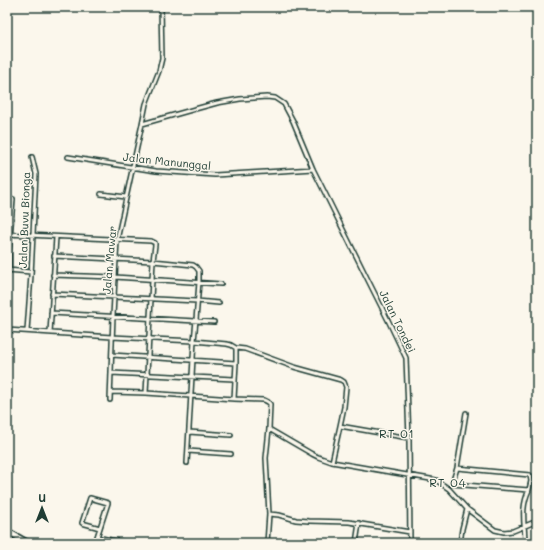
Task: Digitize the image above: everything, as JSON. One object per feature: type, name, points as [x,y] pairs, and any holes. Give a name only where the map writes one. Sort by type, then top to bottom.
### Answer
[{"type":"main road","points":[[7,531],[28,543]]},
{"type":"street","name":"Jalan Mawar","points":[[110,400],[117,240],[146,104],[159,71],[162,58],[161,7]]},
{"type":"street","name":"Jalan Tondei","points":[[142,124],[216,104],[253,98],[275,98],[284,104],[293,121],[313,169],[406,358],[409,438],[410,543]]},
{"type":"street","name":"Jalan Buvu Bionga","points":[[27,331],[36,174],[32,157]]},
{"type":"street","name":"Jalan Manunggal","points":[[68,157],[133,166],[156,171],[215,175],[313,169]]},
{"type":"street","points":[[101,194],[126,197]]},
{"type":"street","points":[[13,199],[9,234],[8,270],[31,272]]},
{"type":"street","points":[[7,216],[12,216]]},
{"type":"street","points":[[9,234],[151,241],[155,243],[146,393]]},
{"type":"street","points":[[50,333],[56,237]]},
{"type":"street","points":[[54,256],[153,261],[193,265],[199,271],[187,463]]},
{"type":"street","points":[[53,275],[116,277],[221,284]]},
{"type":"street","points":[[52,294],[151,298],[219,303]]},
{"type":"street","points":[[51,313],[214,322]]},
{"type":"street","points":[[7,330],[227,344],[294,367],[342,380],[346,387],[340,426],[332,462]]},
{"type":"street","points":[[234,399],[236,348]]},
{"type":"street","points":[[112,355],[236,363]]},
{"type":"street","points":[[111,373],[234,379]]},
{"type":"street","points":[[111,392],[260,400],[268,402],[270,404],[266,458],[268,514],[267,543]]},
{"type":"street","points":[[449,489],[457,468],[466,413]]},
{"type":"street","points":[[340,426],[409,438]]},
{"type":"street","points":[[269,429],[312,454],[332,462],[436,480],[449,489],[467,509],[499,532],[513,531],[537,521]]},
{"type":"street","points":[[189,432],[231,435]]},
{"type":"street","points":[[188,451],[231,454]]},
{"type":"street","points":[[457,468],[530,475],[531,481],[525,499],[525,543]]},
{"type":"street","points":[[452,484],[529,490]]},
{"type":"street","points":[[100,528],[82,523],[90,498],[108,503],[100,528],[97,537],[111,542],[131,543]]},
{"type":"street","points":[[460,543],[467,509]]},
{"type":"street","points":[[268,514],[305,521],[341,521],[359,523],[410,532]]},
{"type":"street","points":[[356,543],[359,523]]},
{"type":"district","name":"RT 01","points":[[397,433]]},
{"type":"district","name":"RT 04","points":[[448,482]]}]
